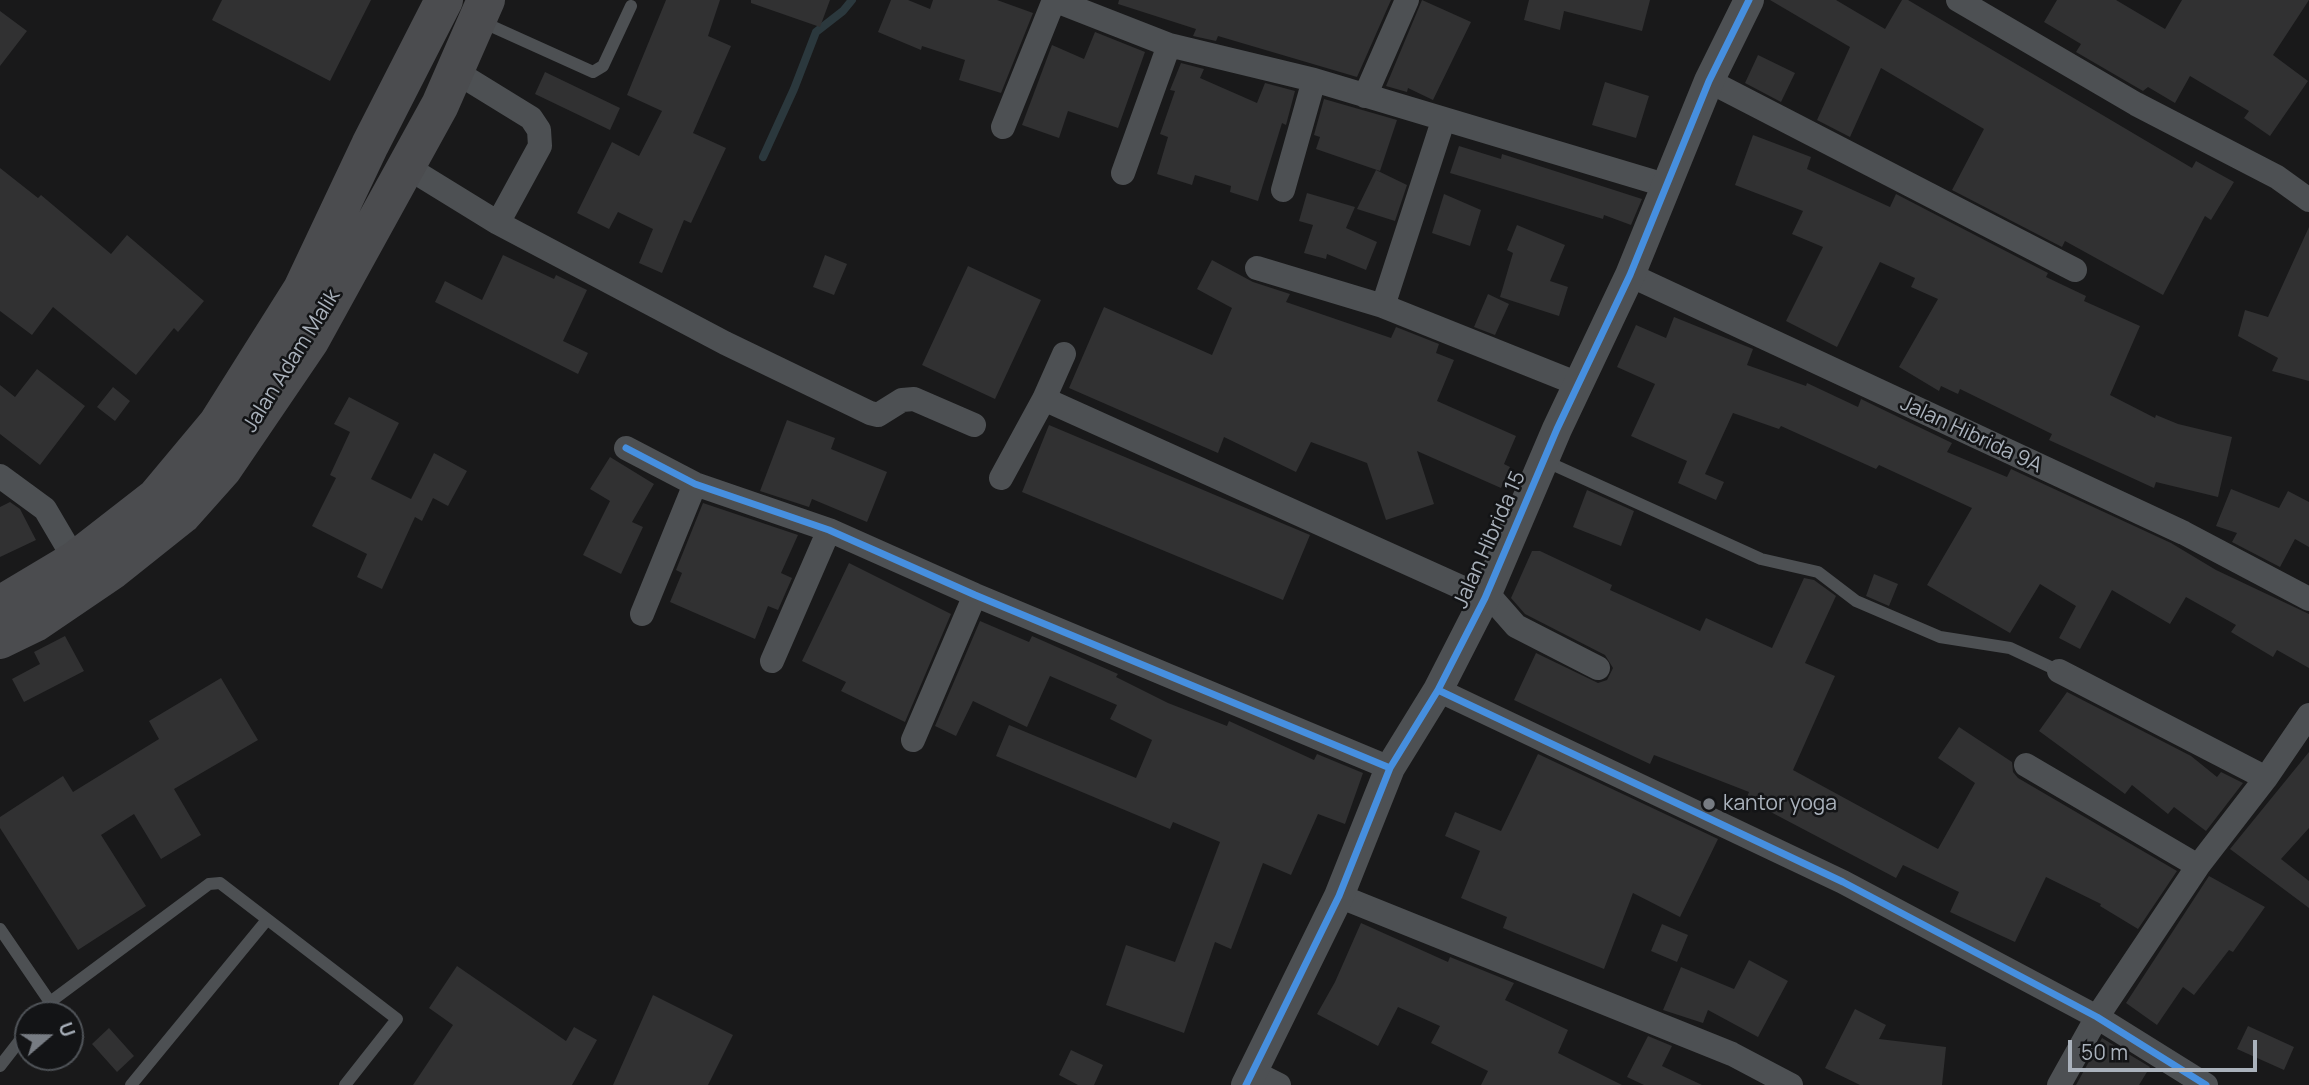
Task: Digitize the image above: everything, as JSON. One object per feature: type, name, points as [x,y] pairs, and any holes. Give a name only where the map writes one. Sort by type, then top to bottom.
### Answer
[{"type":"main road","points":[[443,2],[482,10]]},
{"type":"main road","name":"Jalan Adam Malik","points":[[0,605],[75,560],[156,497],[217,424],[302,289],[370,145],[443,2]]},
{"type":"main road","name":"Jalan Adam Malik","points":[[0,640],[35,623],[113,569],[182,515],[223,469],[310,341],[440,105],[453,70],[482,10]]},
{"type":"main road","points":[[370,145],[407,167]]},
{"type":"street","points":[[1003,127],[1054,0],[1169,45],[1314,80],[1668,186]]},
{"type":"street","points":[[1366,96],[1407,0]]},
{"type":"street","name":"Jalan Hibrida 15","points":[[1260,1081],[1390,768],[1438,690],[1486,595],[1578,384],[1630,275],[1709,81],[1749,0]]},
{"type":"street","points":[[1958,0],[2136,104],[2277,177],[2309,200]]},
{"type":"street","points":[[1123,173],[1169,45]]},
{"type":"street","points":[[453,70],[531,118],[539,130],[540,146],[498,223]]},
{"type":"street","points":[[1283,191],[1314,80]]},
{"type":"street","points":[[1709,81],[2075,270]]},
{"type":"street","points":[[1383,306],[1444,121]]},
{"type":"street","points":[[407,167],[498,223],[725,343],[870,413],[878,415],[902,400],[914,399],[974,425]]},
{"type":"street","points":[[1257,268],[1383,306],[1578,384]]},
{"type":"street","name":"Jalan Hibrida 9A","points":[[1630,275],[2184,533],[2309,599]]},
{"type":"street","points":[[1001,478],[1044,399],[1064,354]]},
{"type":"street","points":[[1044,399],[1486,595],[1516,626],[1598,668]]},
{"type":"street","points":[[625,448],[695,484],[829,530],[975,595],[1390,768]]},
{"type":"street","points":[[0,476],[45,509],[75,560]]},
{"type":"street","points":[[642,614],[695,484]]},
{"type":"street","points":[[772,661],[829,530]]},
{"type":"street","points":[[913,740],[975,595]]},
{"type":"street","points":[[2059,671],[2266,778]]},
{"type":"street","points":[[1438,690],[1843,883],[2097,1017],[2206,1085]]},
{"type":"street","points":[[2059,1085],[2097,1017],[2198,866],[2266,778],[2309,715]]},
{"type":"street","points":[[2026,765],[2198,866]]},
{"type":"street","points":[[1339,896],[1732,1054],[1791,1085]]},
{"type":"lane","points":[[482,10],[593,72],[603,66],[631,6]]},
{"type":"lane","points":[[1544,460],[1761,559],[1818,572],[1856,601],[1940,637],[2010,648],[2059,671]]},
{"type":"lane","points":[[51,1001],[209,884],[220,883],[397,1020],[345,1085]]},
{"type":"lane","points":[[131,1085],[266,921]]},
{"type":"lane","points":[[0,929],[49,1001]]},
{"type":"lane","points":[[0,1066],[14,1048]]},
{"type":"building","points":[[222,0],[371,0],[330,81],[212,20]]},
{"type":"building","points":[[666,0],[720,0],[708,36],[731,46],[693,133],[726,148],[691,223],[684,220],[662,273],[639,263],[653,229],[618,212],[609,229],[577,213],[612,142],[639,156],[662,111],[627,95]]},
{"type":"building","points":[[751,0],[830,0],[820,27],[751,3]]},
{"type":"building","points":[[891,0],[908,0],[930,9],[933,0],[997,0],[1033,13],[1001,93],[959,80],[965,60],[922,46],[921,50],[878,32]]},
{"type":"building","points":[[1119,0],[1391,0],[1357,77],[1218,36],[1216,41],[1193,36],[1196,29],[1118,4]]},
{"type":"building","points":[[1422,0],[1471,22],[1433,100],[1408,88],[1407,92],[1386,86]]},
{"type":"building","points":[[1529,0],[1650,0],[1642,31],[1564,11],[1560,30],[1524,20]]},
{"type":"building","points":[[1770,0],[1836,0],[1885,29],[1902,0],[1908,0],[2192,168],[2196,161],[2234,182],[2211,220],[2205,216],[2163,295],[2065,241],[2062,247],[1952,190],[1984,129],[1881,68],[1850,137],[1817,120],[1850,47]]},
{"type":"building","points":[[2057,0],[2116,0],[2165,29],[2182,0],[2309,0],[2273,55],[2308,81],[2270,136],[2244,118],[2249,111],[2190,76],[2175,103],[2148,87],[2143,91],[2076,52],[2081,44],[2044,22]]},
{"type":"building","points":[[0,11],[27,31],[0,66]]},
{"type":"building","points":[[1095,32],[1145,52],[1118,128],[1068,111],[1059,138],[1022,125],[1052,45],[1084,59]]},
{"type":"building","points":[[1758,55],[1795,73],[1781,102],[1745,83]]},
{"type":"building","points":[[1181,63],[1204,69],[1200,78],[1257,103],[1265,83],[1295,91],[1286,125],[1282,123],[1258,201],[1230,192],[1231,186],[1195,175],[1192,185],[1157,174],[1168,137],[1160,134],[1175,91],[1170,90]]},
{"type":"building","points":[[545,72],[620,108],[610,130],[535,94]]},
{"type":"building","points":[[1605,82],[1649,96],[1636,138],[1592,125]]},
{"type":"building","points":[[1324,99],[1397,120],[1380,171],[1316,149],[1320,137],[1314,135]]},
{"type":"building","points":[[1753,135],[1811,157],[1807,169],[1890,207],[1896,194],[2048,273],[2046,277],[2086,296],[2084,301],[2140,326],[2110,395],[2155,418],[2156,415],[2178,424],[2232,437],[2218,497],[2156,482],[2154,488],[2049,440],[2052,434],[1960,389],[1958,394],[1941,386],[1939,391],[1899,367],[1938,299],[1911,287],[1915,278],[1880,262],[1837,347],[1786,321],[1823,247],[1792,234],[1803,211],[1735,185]]},
{"type":"building","points":[[1459,146],[1501,159],[1502,154],[1642,199],[1631,225],[1604,215],[1603,219],[1450,173]]},
{"type":"building","points":[[0,168],[38,198],[41,195],[111,254],[127,235],[204,301],[178,332],[174,328],[136,375],[53,307],[32,335],[0,311]]},
{"type":"building","points":[[1376,170],[1407,185],[1395,221],[1357,209]]},
{"type":"building","points":[[1307,193],[1355,207],[1346,228],[1377,242],[1366,270],[1327,254],[1326,259],[1304,253],[1313,225],[1299,221]]},
{"type":"building","points":[[1444,194],[1481,210],[1470,246],[1432,233]]},
{"type":"building","points":[[1517,225],[1565,245],[1550,281],[1568,287],[1559,316],[1500,297],[1513,253],[1507,250]]},
{"type":"building","points":[[2309,227],[2309,381],[2272,371],[2278,358],[2238,336],[2245,310],[2268,317]]},
{"type":"building","points":[[503,255],[554,279],[556,275],[587,290],[563,341],[588,353],[578,374],[435,302],[445,281],[482,300]]},
{"type":"building","points":[[825,255],[847,264],[834,295],[813,287]]},
{"type":"building","points":[[1212,260],[1253,282],[1290,294],[1286,302],[1391,338],[1396,327],[1439,344],[1436,353],[1454,360],[1437,401],[1516,436],[1504,464],[1510,467],[1501,488],[1417,451],[1434,504],[1386,520],[1367,463],[1311,442],[1296,472],[1224,437],[1218,453],[1069,388],[1104,307],[1212,355],[1232,308],[1197,289]]},
{"type":"building","points":[[968,266],[1041,300],[995,399],[922,365]]},
{"type":"building","points":[[1488,294],[1509,304],[1495,335],[1474,327]]},
{"type":"building","points":[[1674,317],[1753,349],[1747,365],[1806,386],[1807,383],[1858,407],[1861,399],[1952,443],[1947,452],[2007,477],[2011,469],[2171,543],[2216,570],[2309,614],[2309,668],[2277,650],[2273,657],[2231,632],[2236,625],[2186,597],[2170,624],[2112,590],[2080,649],[2059,638],[2076,606],[2040,584],[2010,633],[1927,585],[1972,508],[1879,465],[1876,469],[1781,426],[1779,429],[1733,413],[1705,474],[1724,482],[1716,500],[1678,483],[1687,461],[1631,436],[1655,384],[1617,367],[1636,325],[1666,338]]},
{"type":"building","points":[[37,369],[85,406],[40,465],[0,434],[0,385],[15,397]]},
{"type":"building","points":[[113,387],[130,401],[115,421],[97,407]]},
{"type":"building","points":[[349,397],[399,423],[371,479],[411,499],[434,453],[467,471],[448,506],[433,498],[422,521],[415,517],[382,589],[357,577],[367,554],[312,526],[336,478],[330,475],[350,432],[334,424]]},
{"type":"building","points":[[787,420],[835,438],[831,449],[887,472],[867,522],[812,499],[809,507],[760,491]]},
{"type":"building","points":[[1049,425],[1310,535],[1283,600],[1022,492]]},
{"type":"building","points":[[610,457],[654,484],[632,522],[643,527],[621,574],[583,555],[610,501],[590,489]]},
{"type":"building","points":[[2231,489],[2279,508],[2288,491],[2309,502],[2309,547],[2295,539],[2280,567],[2232,542],[2237,533],[2216,526]]},
{"type":"building","points":[[1587,490],[1634,511],[1621,546],[1573,527]]},
{"type":"building","points":[[10,502],[20,509],[36,540],[0,557],[0,507]]},
{"type":"building","points":[[703,503],[798,535],[781,573],[792,578],[778,610],[768,606],[755,639],[670,602],[682,573],[676,570]]},
{"type":"building","points":[[1532,551],[1540,551],[1612,585],[1610,590],[1700,631],[1706,618],[1772,648],[1804,578],[1814,580],[1836,596],[1805,663],[1835,676],[1793,770],[1938,849],[1975,783],[1938,758],[1959,727],[2012,762],[2013,772],[2018,778],[2177,871],[2138,929],[2100,906],[2101,904],[2046,877],[2015,942],[1950,912],[1959,892],[1903,865],[1896,878],[1746,799],[1749,792],[1654,755],[1650,764],[1514,700],[1536,653],[1598,683],[1607,680],[1613,668],[1605,655],[1525,614],[1511,598]]},
{"type":"building","points":[[849,563],[951,614],[905,722],[841,691],[846,682],[802,661]]},
{"type":"building","points":[[1874,574],[1898,584],[1889,606],[1866,596]]},
{"type":"building","points":[[980,621],[1029,642],[1032,636],[1118,674],[1116,677],[1168,703],[1227,726],[1229,721],[1314,760],[1317,754],[1363,773],[1345,824],[1318,814],[1291,875],[1263,863],[1231,949],[1215,942],[1184,1033],[1106,1005],[1126,945],[1175,962],[1220,842],[1173,822],[1170,829],[996,756],[1009,725],[1136,778],[1152,740],[1110,719],[1117,705],[1050,676],[1027,727],[973,701],[956,736],[935,726]]},
{"type":"building","points":[[65,636],[84,671],[24,702],[12,679],[40,664],[34,652]]},
{"type":"building","points":[[221,678],[258,740],[174,789],[201,835],[161,859],[134,814],[101,835],[146,906],[78,950],[0,828],[0,817],[63,776],[73,792],[159,739],[149,721]]},
{"type":"building","points":[[2067,692],[2191,756],[2217,777],[2221,772],[2243,783],[2206,831],[2174,807],[2168,814],[2132,785],[2125,794],[2039,731]]},
{"type":"building","points":[[2309,752],[2309,828],[2281,859],[2309,881],[2309,908],[2230,849]]},
{"type":"building","points":[[1538,754],[1718,839],[1680,917],[1633,893],[1604,969],[1503,928],[1507,917],[1461,898],[1480,851],[1445,836],[1455,812],[1501,831]]},
{"type":"building","points":[[2209,876],[2265,907],[2233,952],[2229,950],[2194,995],[2183,987],[2157,1025],[2126,1003]]},
{"type":"building","points":[[1361,923],[1448,962],[1450,957],[1514,983],[1505,1000],[1568,1030],[1558,1053],[1622,1085],[1481,1085],[1488,1071],[1431,1043],[1440,1026],[1398,1007],[1378,1046],[1317,1014],[1335,982]]},
{"type":"building","points":[[1662,924],[1688,935],[1677,962],[1651,951]]},
{"type":"building","points":[[1749,960],[1788,981],[1758,1037],[1708,1010],[1703,1023],[1663,1010],[1681,967],[1734,989]]},
{"type":"building","points":[[457,966],[566,1041],[574,1027],[597,1040],[572,1085],[413,1085],[453,1025],[429,1008]]},
{"type":"building","points":[[653,995],[733,1035],[708,1085],[613,1085]]},
{"type":"building","points":[[1855,1009],[1886,1025],[1879,1039],[1946,1047],[1942,1085],[1860,1085],[1825,1068]]},
{"type":"building","points":[[2248,1026],[2294,1047],[2284,1070],[2237,1049]]},
{"type":"building","points":[[109,1028],[134,1056],[117,1072],[92,1044]]},
{"type":"building","points":[[1648,1036],[1672,1046],[1662,1066],[1702,1085],[1644,1085],[1627,1077]]},
{"type":"building","points":[[2102,1038],[2150,1067],[2139,1085],[2076,1085]]},
{"type":"building","points":[[1071,1050],[1103,1065],[1094,1085],[1078,1085],[1059,1075]]},
{"type":"waterway","points":[[763,157],[816,32],[843,11],[852,0]]},
{"type":"cycle path","points":[[1246,1085],[1339,896],[1390,768],[1438,690],[1485,598],[1557,429],[1630,275],[1709,81],[1749,0]]},
{"type":"cycle path","points":[[626,448],[695,484],[829,530],[975,595],[1390,768]]},
{"type":"cycle path","points":[[1438,690],[1843,882],[2097,1017],[2206,1085]]},
{"type":"place","name":"kantor yoga","points":[[1709,804]]}]
